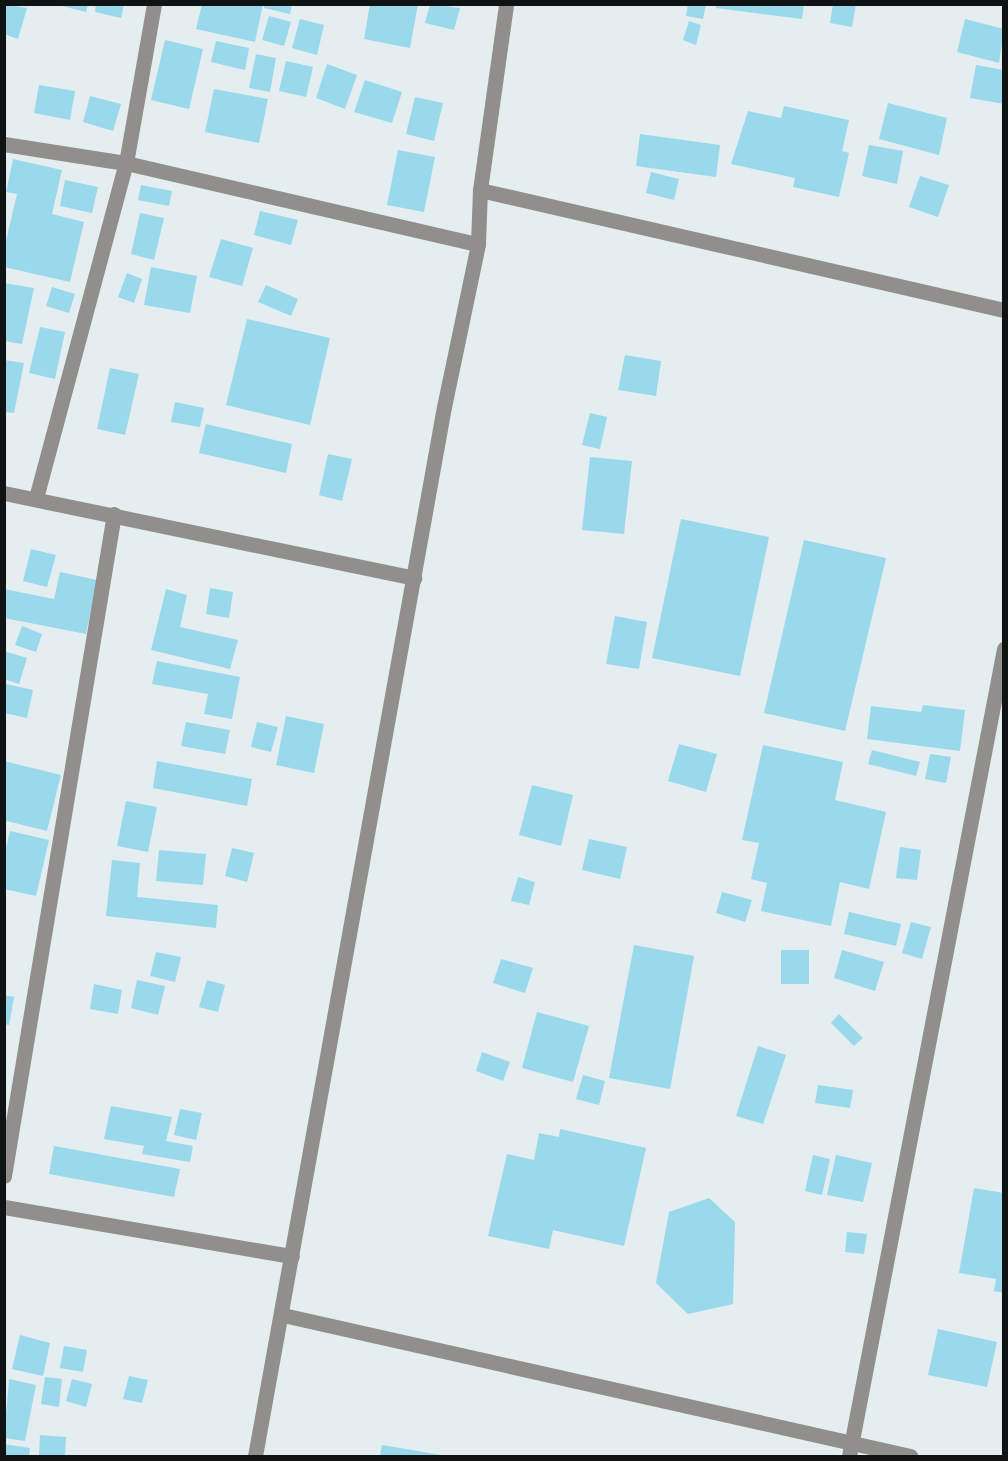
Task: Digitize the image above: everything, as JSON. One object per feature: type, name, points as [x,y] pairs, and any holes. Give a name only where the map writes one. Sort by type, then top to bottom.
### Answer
[{"type":"street","points":[[36,498],[126,163],[154,4]]},
{"type":"street","points":[[255,1456],[283,1316],[414,578],[478,244],[480,190],[506,4]]},
{"type":"street","points":[[4,144],[126,163],[478,244]]},
{"type":"street","points":[[480,190],[1004,310]]},
{"type":"street","points":[[4,493],[414,578]]},
{"type":"street","points":[[4,1176],[114,514]]},
{"type":"street","points":[[851,1449],[1004,649]]},
{"type":"street","points":[[4,1207],[292,1256]]},
{"type":"street","points":[[283,1316],[851,1449],[910,1456]]},
{"type":"building","points":[[4,4],[27,8],[18,39],[4,34]]},
{"type":"building","points":[[54,4],[88,4],[86,12]]},
{"type":"building","points":[[96,4],[124,4],[121,18],[95,12]]},
{"type":"building","points":[[202,4],[263,4],[255,42],[196,29]]},
{"type":"building","points":[[265,4],[292,4],[290,14],[264,8]]},
{"type":"building","points":[[370,4],[418,4],[410,48],[364,39]]},
{"type":"building","points":[[430,4],[460,8],[454,30],[425,23]]},
{"type":"building","points":[[688,4],[706,4],[703,19],[686,16]]},
{"type":"building","points":[[716,4],[804,4],[802,19],[716,8]]},
{"type":"building","points":[[833,4],[856,4],[852,27],[830,23]]},
{"type":"building","points":[[269,16],[291,22],[284,46],[262,40]]},
{"type":"building","points":[[300,19],[324,25],[317,55],[292,48]]},
{"type":"building","points":[[965,19],[1004,29],[999,63],[957,52]]},
{"type":"building","points":[[689,21],[701,25],[696,45],[683,40]]},
{"type":"building","points":[[165,40],[203,49],[189,109],[151,100]]},
{"type":"building","points":[[216,41],[249,48],[245,70],[211,62]]},
{"type":"building","points":[[256,54],[276,58],[270,92],[249,88]]},
{"type":"building","points":[[286,61],[313,67],[306,97],[279,91]]},
{"type":"building","points":[[327,64],[357,75],[345,109],[316,98]]},
{"type":"building","points":[[976,65],[1004,70],[1004,104],[970,98]]},
{"type":"building","points":[[365,80],[402,92],[392,123],[354,112]]},
{"type":"building","points":[[39,85],[75,91],[70,120],[34,113]]},
{"type":"building","points":[[214,89],[268,99],[259,143],[205,132]]},
{"type":"building","points":[[90,96],[121,104],[113,131],[83,122]]},
{"type":"building","points":[[415,97],[443,103],[434,141],[406,134]]},
{"type":"building","points":[[888,103],[947,118],[939,155],[879,139]]},
{"type":"building","points":[[784,106],[849,120],[842,151],[849,153],[839,197],[793,187],[795,178],[731,164],[748,111],[781,118]]},
{"type":"building","points":[[640,134],[720,145],[716,177],[636,166]]},
{"type":"building","points":[[869,145],[903,151],[897,184],[862,176]]},
{"type":"building","points":[[398,150],[435,157],[424,212],[387,205]]},
{"type":"building","points":[[13,159],[62,170],[52,214],[84,222],[70,282],[4,267],[4,249],[17,194],[6,192]]},
{"type":"building","points":[[651,172],[679,179],[674,200],[646,193]]},
{"type":"building","points":[[920,176],[949,185],[938,217],[909,207]]},
{"type":"building","points":[[65,180],[98,187],[92,213],[60,206]]},
{"type":"building","points":[[141,185],[172,191],[169,206],[138,200]]},
{"type":"building","points":[[260,211],[298,220],[291,245],[254,235]]},
{"type":"building","points":[[140,213],[164,218],[154,260],[131,254]]},
{"type":"building","points":[[221,239],[253,248],[242,286],[209,277]]},
{"type":"building","points":[[151,267],[197,276],[190,313],[144,305]]},
{"type":"building","points":[[127,273],[142,279],[134,303],[118,297]]},
{"type":"building","points":[[4,283],[34,288],[22,344],[4,341]]},
{"type":"building","points":[[266,285],[298,299],[291,316],[258,302]]},
{"type":"building","points":[[52,287],[75,294],[69,313],[46,306]]},
{"type":"building","points":[[247,319],[330,338],[310,425],[226,405]]},
{"type":"building","points":[[40,327],[65,332],[55,379],[29,373]]},
{"type":"building","points":[[625,355],[661,361],[656,396],[618,390]]},
{"type":"building","points":[[4,360],[24,363],[14,413],[4,412]]},
{"type":"building","points":[[110,368],[139,374],[125,435],[97,429]]},
{"type":"building","points":[[175,402],[204,408],[200,427],[171,422]]},
{"type":"building","points":[[590,413],[607,417],[600,449],[582,445]]},
{"type":"building","points":[[206,424],[292,444],[286,473],[199,453]]},
{"type":"building","points":[[328,454],[352,459],[342,501],[319,495]]},
{"type":"building","points":[[590,457],[632,461],[624,534],[582,530]]},
{"type":"building","points":[[681,519],[769,537],[740,676],[652,658]]},
{"type":"building","points":[[804,540],[886,558],[845,731],[764,713]]},
{"type":"building","points":[[31,549],[56,555],[47,587],[23,581]]},
{"type":"building","points":[[60,572],[97,580],[86,634],[4,618],[4,589],[54,599]]},
{"type":"building","points":[[210,588],[233,592],[229,618],[206,614]]},
{"type":"building","points":[[166,589],[187,595],[180,627],[238,640],[230,669],[151,650]]},
{"type":"building","points":[[615,616],[647,622],[639,669],[606,664]]},
{"type":"building","points":[[22,626],[42,634],[36,652],[15,645]]},
{"type":"building","points":[[4,651],[27,658],[19,684],[4,679]]},
{"type":"building","points":[[157,661],[240,677],[232,719],[204,714],[208,694],[152,684]]},
{"type":"building","points":[[6,684],[33,690],[27,718],[4,713]]},
{"type":"building","points":[[923,705],[965,710],[960,751],[867,739],[871,706],[921,712]]},
{"type":"building","points":[[286,716],[324,724],[314,773],[276,765]]},
{"type":"building","points":[[186,722],[230,730],[225,754],[181,746]]},
{"type":"building","points":[[257,722],[278,727],[271,752],[251,747]]},
{"type":"building","points":[[679,744],[717,754],[706,792],[668,781]]},
{"type":"building","points":[[763,745],[843,762],[835,800],[886,812],[869,889],[840,882],[831,926],[761,911],[767,883],[751,879],[759,843],[742,840]]},
{"type":"building","points":[[872,750],[920,762],[916,776],[868,764]]},
{"type":"building","points":[[930,754],[951,757],[946,783],[925,779]]},
{"type":"building","points":[[4,761],[61,775],[47,831],[7,821],[4,827]]},
{"type":"building","points":[[157,761],[252,779],[247,806],[153,788]]},
{"type":"building","points":[[532,785],[573,795],[561,846],[519,835]]},
{"type":"building","points":[[126,801],[157,807],[148,852],[117,846]]},
{"type":"building","points":[[10,831],[49,840],[36,896],[4,889],[4,856]]},
{"type":"building","points":[[589,839],[627,847],[620,879],[582,870]]},
{"type":"building","points":[[900,847],[921,850],[917,880],[896,878]]},
{"type":"building","points":[[232,848],[254,853],[247,882],[225,876]]},
{"type":"building","points":[[159,850],[206,854],[203,885],[156,881]]},
{"type":"building","points":[[112,860],[140,863],[137,897],[218,905],[216,928],[106,916]]},
{"type":"building","points":[[518,877],[535,882],[529,905],[511,901]]},
{"type":"building","points":[[722,892],[752,900],[745,922],[716,913]]},
{"type":"building","points":[[849,912],[901,924],[896,946],[844,934]]},
{"type":"building","points":[[911,922],[931,927],[922,959],[902,953]]},
{"type":"building","points":[[634,945],[694,956],[670,1089],[609,1078]]},
{"type":"building","points":[[781,950],[809,950],[809,984],[781,984]]},
{"type":"building","points":[[842,950],[884,962],[875,991],[834,978]]},
{"type":"building","points":[[156,952],[181,957],[175,982],[150,976]]},
{"type":"building","points":[[501,959],[533,968],[525,993],[493,983]]},
{"type":"building","points":[[137,980],[165,986],[158,1015],[131,1008]]},
{"type":"building","points":[[207,980],[225,985],[218,1012],[199,1007]]},
{"type":"building","points":[[94,984],[122,990],[118,1014],[90,1009]]},
{"type":"building","points":[[4,995],[14,997],[9,1025],[4,1024]]},
{"type":"building","points":[[537,1012],[589,1026],[573,1082],[522,1068]]},
{"type":"building","points":[[839,1014],[863,1038],[854,1046],[831,1023]]},
{"type":"building","points":[[758,1046],[786,1055],[763,1124],[736,1116]]},
{"type":"building","points":[[482,1052],[510,1062],[503,1081],[476,1071]]},
{"type":"building","points":[[583,1075],[605,1081],[599,1105],[576,1099]]},
{"type":"building","points":[[818,1085],[853,1090],[850,1108],[815,1103]]},
{"type":"building","points":[[111,1106],[172,1117],[166,1141],[193,1146],[190,1162],[142,1154],[144,1146],[104,1139]]},
{"type":"building","points":[[180,1109],[202,1113],[196,1140],[174,1135]]},
{"type":"building","points":[[560,1129],[646,1148],[624,1246],[553,1230],[549,1249],[488,1236],[507,1154],[534,1160],[539,1133],[559,1137]]},
{"type":"building","points":[[54,1146],[180,1169],[174,1197],[49,1174]]},
{"type":"building","points":[[813,1155],[830,1159],[822,1195],[805,1191]]},
{"type":"building","points":[[836,1155],[872,1163],[863,1202],[827,1195]]},
{"type":"building","points":[[974,1188],[1004,1193],[1004,1293],[994,1291],[996,1279],[959,1273]]},
{"type":"building","points":[[709,1198],[735,1222],[733,1304],[688,1314],[656,1283],[669,1212]]},
{"type":"building","points":[[847,1232],[867,1234],[864,1254],[845,1252]]},
{"type":"building","points":[[938,1329],[997,1342],[987,1387],[928,1375]]},
{"type":"building","points":[[20,1335],[50,1343],[43,1376],[12,1369]]},
{"type":"building","points":[[64,1346],[87,1350],[83,1372],[60,1368]]},
{"type":"building","points":[[129,1376],[148,1380],[142,1403],[123,1399]]},
{"type":"building","points":[[45,1377],[62,1379],[59,1407],[41,1404]]},
{"type":"building","points":[[9,1379],[36,1385],[25,1441],[4,1438]]},
{"type":"building","points":[[72,1379],[92,1384],[86,1407],[66,1401]]},
{"type":"building","points":[[40,1435],[66,1437],[65,1456],[39,1456]]},
{"type":"building","points":[[4,1444],[30,1448],[29,1456],[4,1456]]},
{"type":"building","points":[[382,1445],[441,1455],[441,1456],[380,1456]]}]
